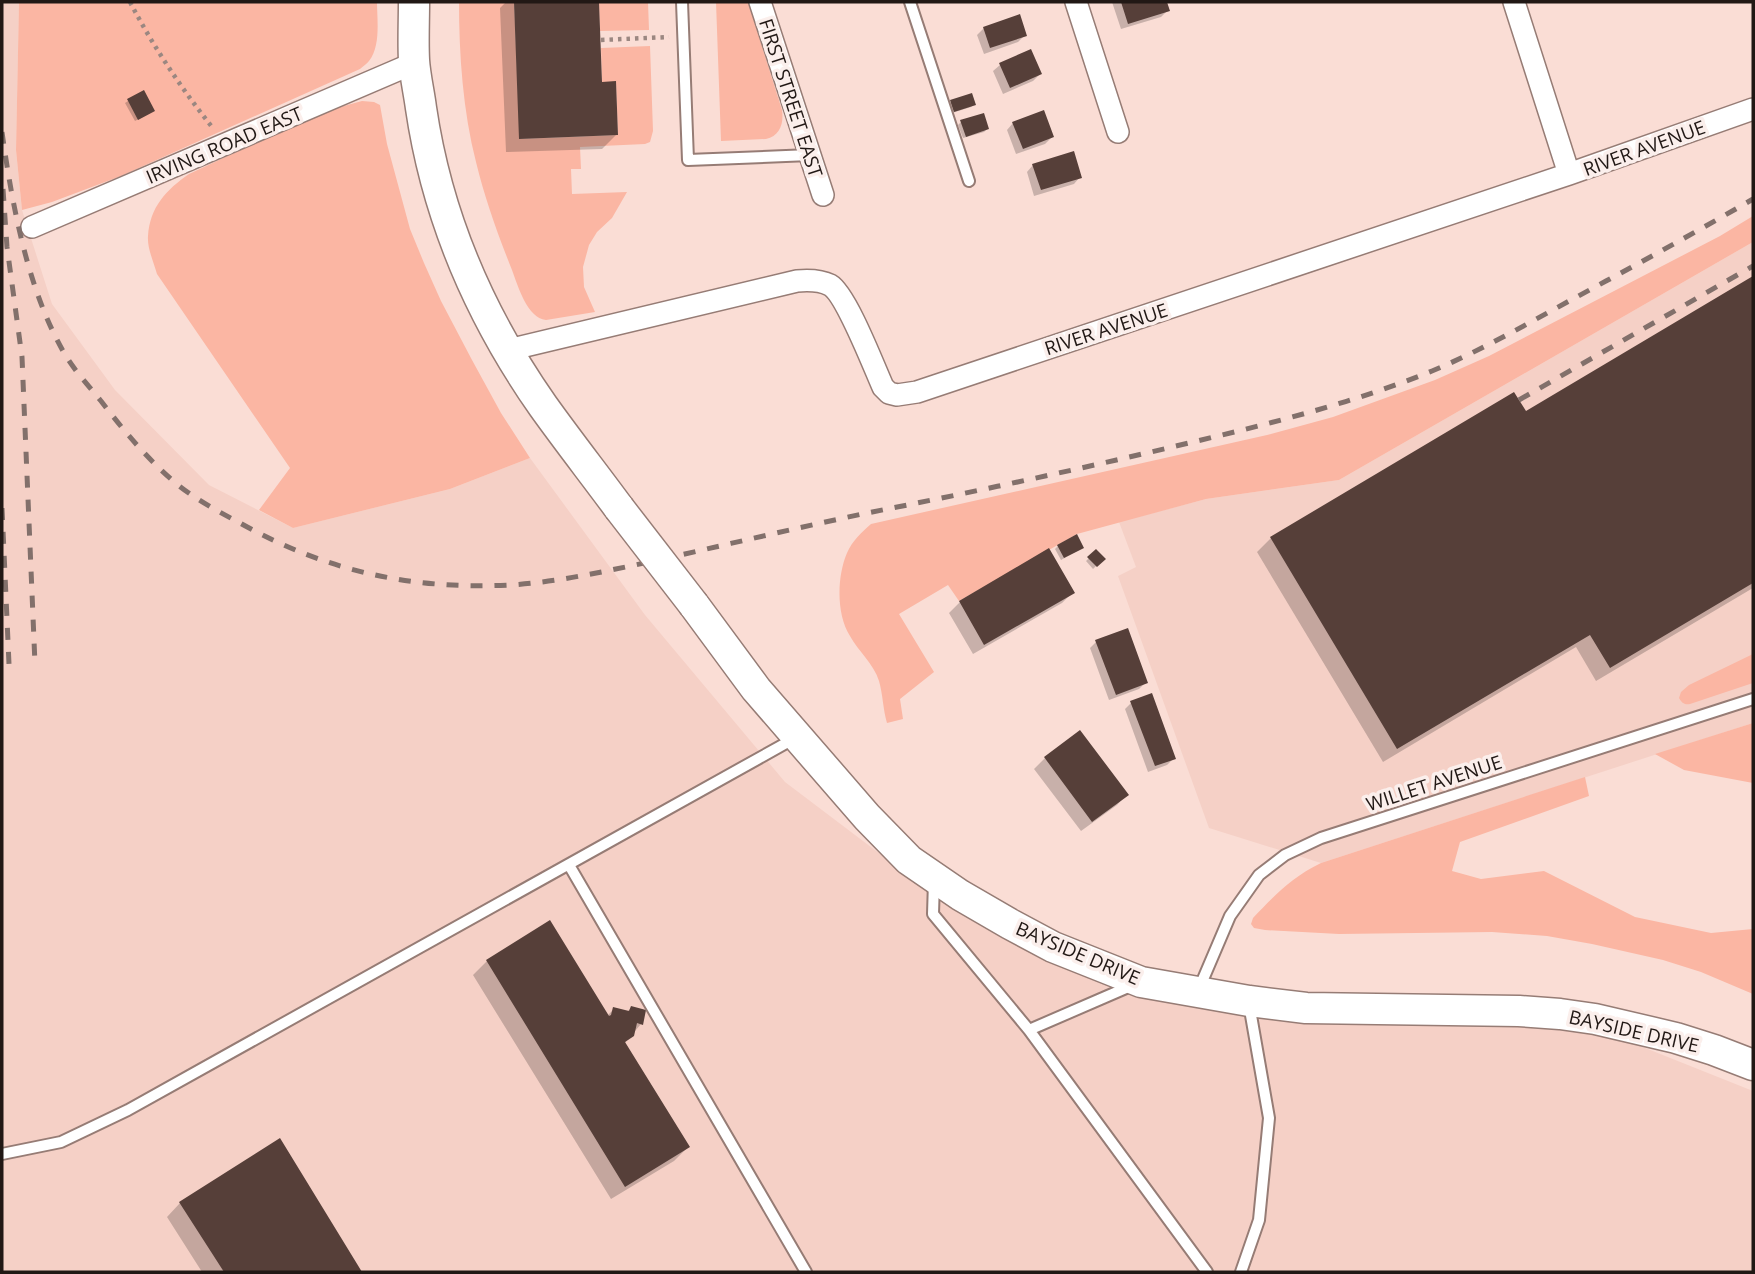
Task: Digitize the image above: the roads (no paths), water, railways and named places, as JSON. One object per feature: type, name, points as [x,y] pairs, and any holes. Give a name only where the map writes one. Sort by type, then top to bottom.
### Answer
[{"type":"main road","name":"BAYSIDE DRIVE","points":[[414,2],[414,63],[431,164],[448,225],[480,300],[508,350],[542,405],[756,689],[867,817],[909,860],[1000,919],[1054,947],[1141,982],[1306,1008],[1519,1011],[1595,1018],[1676,1038],[1753,1065]]},
{"type":"street","name":"FIRST STREET EAST","points":[[760,2],[823,195]]},
{"type":"street","points":[[1076,2],[1118,132]]},
{"type":"street","points":[[1514,2],[1569,174]]},
{"type":"street","name":"IRVING ROAD EAST","points":[[32,227],[414,63]]},
{"type":"street","name":"RIVER AVENUE","points":[[508,350],[797,281],[819,282],[830,285],[843,299],[888,393],[917,392],[1569,174],[1753,109]]},
{"type":"lane","points":[[682,2],[688,160],[810,155]]},
{"type":"lane","points":[[910,2],[969,181]]},
{"type":"lane","name":"WILLET AVENUE","points":[[1198,992],[1230,915],[1259,875],[1285,855],[1321,838],[1753,699]]},
{"type":"lane","points":[[2,1154],[61,1142],[128,1110],[798,736]]},
{"type":"lane","points":[[569,865],[806,1272]]},
{"type":"lane","points":[[934,877],[933,914],[1029,1030],[1207,1272]]},
{"type":"lane","points":[[1029,1030],[1141,982]]},
{"type":"lane","points":[[1241,1272],[1259,1220],[1269,1118],[1249,1001]]},
{"type":"railway","points":[[2,132],[23,244],[50,326],[76,371],[157,466],[178,485],[208,505],[272,540],[305,554],[370,574],[438,584],[474,586],[546,581],[618,569],[1096,465],[1304,414],[1400,383],[1468,355],[1753,199]]},
{"type":"railway","points":[[3,189],[7,247],[22,357],[35,664]]},
{"type":"railway","points":[[1519,400],[1753,266]]},
{"type":"railway","points":[[2,508],[9,664]]}]
